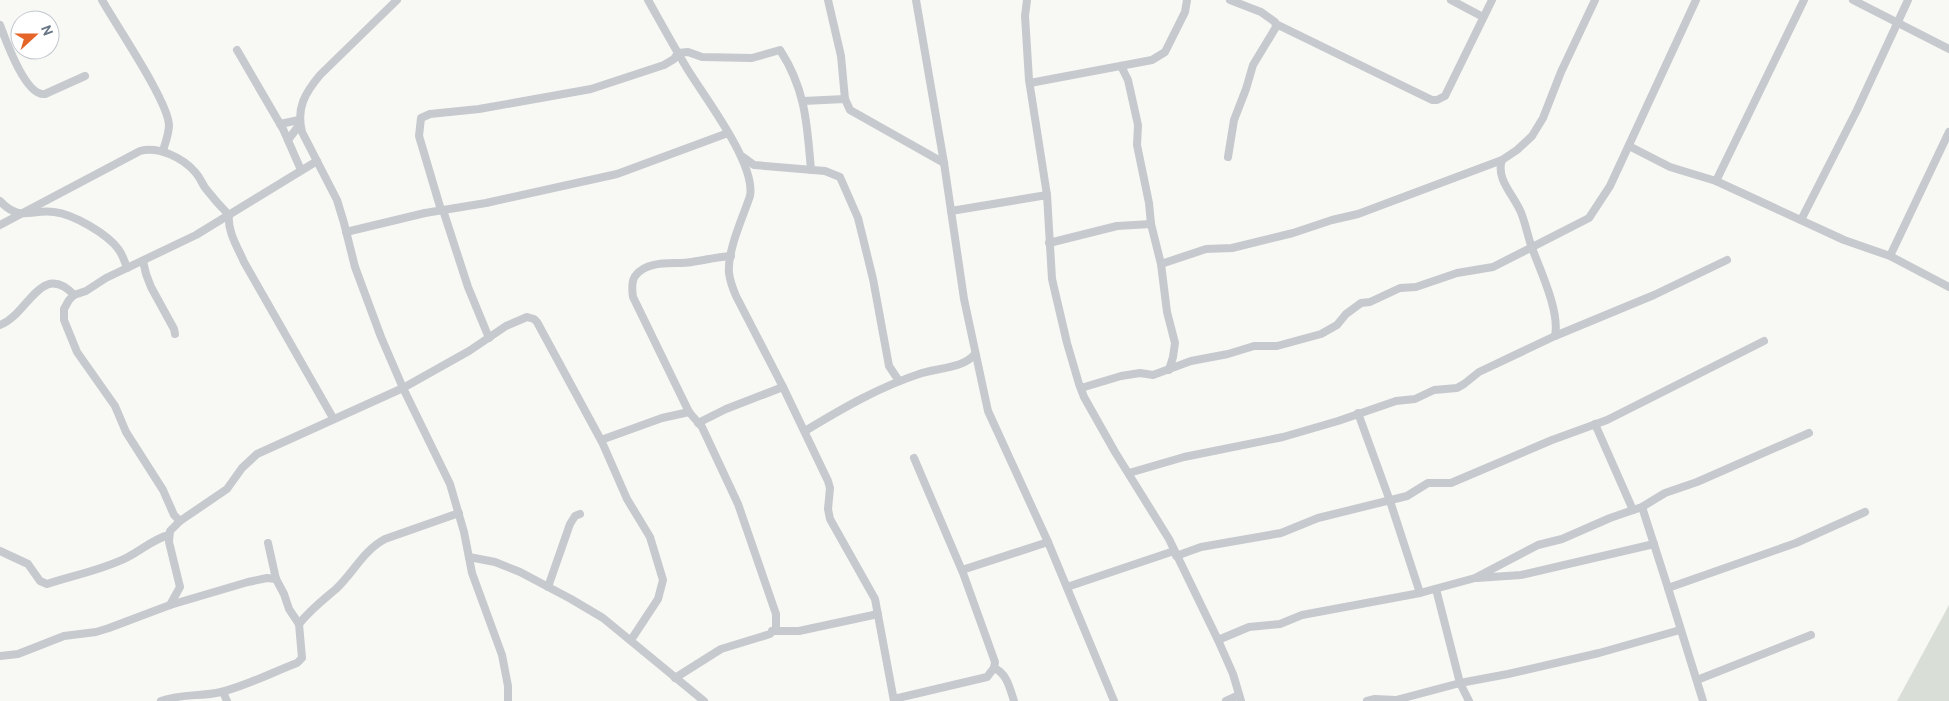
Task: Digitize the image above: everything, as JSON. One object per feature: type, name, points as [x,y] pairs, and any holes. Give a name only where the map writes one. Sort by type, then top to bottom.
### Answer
[{"type":"street","points":[[102,0],[152,84],[167,114],[169,131],[163,151]]},
{"type":"street","points":[[288,140],[299,122],[302,104],[309,88],[397,0]]},
{"type":"street","points":[[648,0],[741,156],[751,167],[752,187],[731,256],[729,272],[736,296],[783,387],[828,481],[830,488],[828,509],[830,518],[875,599],[894,700],[987,677],[994,668],[993,654],[962,570],[914,458]]},
{"type":"street","points":[[828,0],[841,56],[844,99],[850,110],[944,163]]},
{"type":"street","points":[[916,0],[944,163],[964,299],[977,365],[990,416],[1068,587],[1114,701]]},
{"type":"street","points":[[1027,0],[1025,16],[1030,83],[1047,195],[1052,280],[1067,343],[1081,388],[1097,420],[1175,553],[1218,640],[1233,674],[1240,698],[1226,701]]},
{"type":"street","points":[[1030,83],[1152,60],[1165,52],[1185,12],[1187,0]]},
{"type":"street","points":[[1230,0],[1261,12],[1276,24],[1432,100],[1445,96],[1492,0]]},
{"type":"street","points":[[1451,0],[1484,17]]},
{"type":"street","points":[[1161,264],[1206,250],[1232,248],[1358,214],[1502,160],[1517,150],[1532,136],[1543,118],[1561,72],[1595,0]]},
{"type":"street","points":[[1081,388],[1122,376],[1140,373],[1153,375],[1191,362],[1254,346],[1277,346],[1321,334],[1337,325],[1346,314],[1361,304],[1370,302],[1400,288],[1416,287],[1457,273],[1493,267],[1561,234],[1593,215],[1610,186],[1696,0]]},
{"type":"street","points":[[1716,181],[1804,0]]},
{"type":"street","points":[[1853,0],[1949,49]]},
{"type":"street","points":[[1801,220],[1857,110],[1908,0]]},
{"type":"street","points":[[1228,157],[1234,120],[1253,65],[1273,34],[1276,24]]},
{"type":"street","points":[[0,26],[19,68],[35,92],[45,94],[85,76]]},
{"type":"street","points":[[237,50],[280,124],[301,170]]},
{"type":"street","points":[[678,52],[688,52],[702,57],[752,58],[780,50],[797,83],[803,101],[811,170]]},
{"type":"street","points":[[488,338],[468,287],[419,136],[422,118],[430,114],[479,110],[591,89],[664,65],[674,59],[678,52]]},
{"type":"street","points":[[1122,66],[1128,80],[1138,125],[1137,145],[1149,203],[1151,224],[1161,264],[1167,312],[1175,343],[1174,356],[1168,370]]},
{"type":"street","points":[[803,101],[844,99]]},
{"type":"street","points":[[280,124],[299,122]]},
{"type":"street","points":[[299,122],[302,132],[337,200],[354,267],[403,388],[450,484],[459,512],[475,579],[502,656],[508,686],[508,701]]},
{"type":"street","points":[[1890,256],[1949,132]]},
{"type":"street","points":[[346,232],[617,174],[728,133]]},
{"type":"street","points":[[1629,146],[1670,167],[1716,181],[1844,240],[1890,256],[1949,288]]},
{"type":"street","points":[[0,225],[134,154],[148,149],[163,151],[188,165],[197,174],[209,194],[229,215]]},
{"type":"street","points":[[180,521],[174,515],[163,490],[126,432],[115,406],[77,352],[63,314],[69,300],[74,295],[86,291],[106,278],[196,235],[317,160]]},
{"type":"street","points":[[1502,160],[1500,174],[1522,214],[1553,308],[1557,330],[1556,336]]},
{"type":"street","points":[[751,167],[811,170],[836,174],[840,177],[858,218],[873,280],[890,370],[898,381]]},
{"type":"street","points":[[951,211],[1047,195]]},
{"type":"street","points":[[0,201],[20,214],[54,212],[75,219],[101,233],[117,248],[127,268]]},
{"type":"street","points":[[229,215],[228,220],[234,240],[244,262],[333,418]]},
{"type":"street","points":[[1049,244],[1117,226],[1151,224]]},
{"type":"street","points":[[675,678],[721,649],[770,634],[776,628],[777,620],[738,504],[702,427],[689,412],[641,316],[633,297],[633,281],[636,274],[645,268],[731,256]]},
{"type":"street","points":[[1129,473],[1184,457],[1283,437],[1396,401],[1416,399],[1434,390],[1456,388],[1464,384],[1475,374],[1556,336],[1654,296],[1727,260]]},
{"type":"street","points":[[143,261],[146,274],[175,334]]},
{"type":"street","points":[[0,325],[9,320],[46,285],[56,283],[62,285],[74,295]]},
{"type":"street","points":[[0,551],[28,564],[40,581],[47,584],[115,563],[169,535],[180,521],[227,490],[242,468],[262,450],[403,388],[443,366],[506,326],[527,317],[534,320],[601,440],[627,499],[650,537],[663,580],[658,599],[631,640]]},
{"type":"street","points":[[1068,587],[1175,553],[1281,533],[1318,518],[1407,496],[1428,483],[1451,483],[1628,410],[1764,342]]},
{"type":"street","points":[[804,431],[872,392],[898,381],[969,361],[975,354]]},
{"type":"street","points":[[969,361],[977,365]]},
{"type":"street","points":[[698,423],[726,409],[783,387]]},
{"type":"street","points":[[601,440],[662,418],[689,412]]},
{"type":"street","points":[[1358,414],[1390,501],[1420,594]]},
{"type":"street","points":[[1595,424],[1633,510]]},
{"type":"street","points":[[1218,640],[1249,628],[1280,624],[1302,615],[1420,594],[1474,578],[1538,545],[1562,539],[1610,518],[1642,507],[1665,493],[1697,482],[1809,433]]},
{"type":"street","points":[[1642,507],[1703,701]]},
{"type":"street","points":[[299,624],[336,588],[376,544],[459,512]]},
{"type":"street","points":[[1668,588],[1796,543],[1865,512]]},
{"type":"street","points":[[548,587],[570,524],[575,516],[580,514]]},
{"type":"street","points":[[174,515],[174,527]]},
{"type":"street","points":[[169,535],[180,587],[192,598]]},
{"type":"street","points":[[962,570],[1048,542]]},
{"type":"street","points":[[161,701],[184,695],[203,696],[223,692],[297,663],[302,658],[299,624],[289,609],[276,579],[268,543]]},
{"type":"street","points":[[1474,578],[1521,575],[1654,544]]},
{"type":"street","points":[[469,557],[495,562],[548,587],[603,618],[704,701]]},
{"type":"street","points":[[0,656],[18,654],[64,636],[96,632],[170,604],[248,582],[266,578],[276,579]]},
{"type":"street","points":[[170,604],[180,587]]},
{"type":"street","points":[[1436,589],[1460,683],[1469,701]]},
{"type":"street","points":[[772,631],[800,631],[878,614]]},
{"type":"street","points":[[1367,701],[1375,699],[1396,700],[1460,683],[1599,653],[1680,630]]},
{"type":"street","points":[[1697,680],[1810,635]]},
{"type":"street","points":[[994,668],[1000,670],[1007,681],[1014,701]]},
{"type":"street","points":[[223,692],[227,701]]},
{"type":"shaded area","points":[[1949,605],[1949,701],[1897,701]]}]
